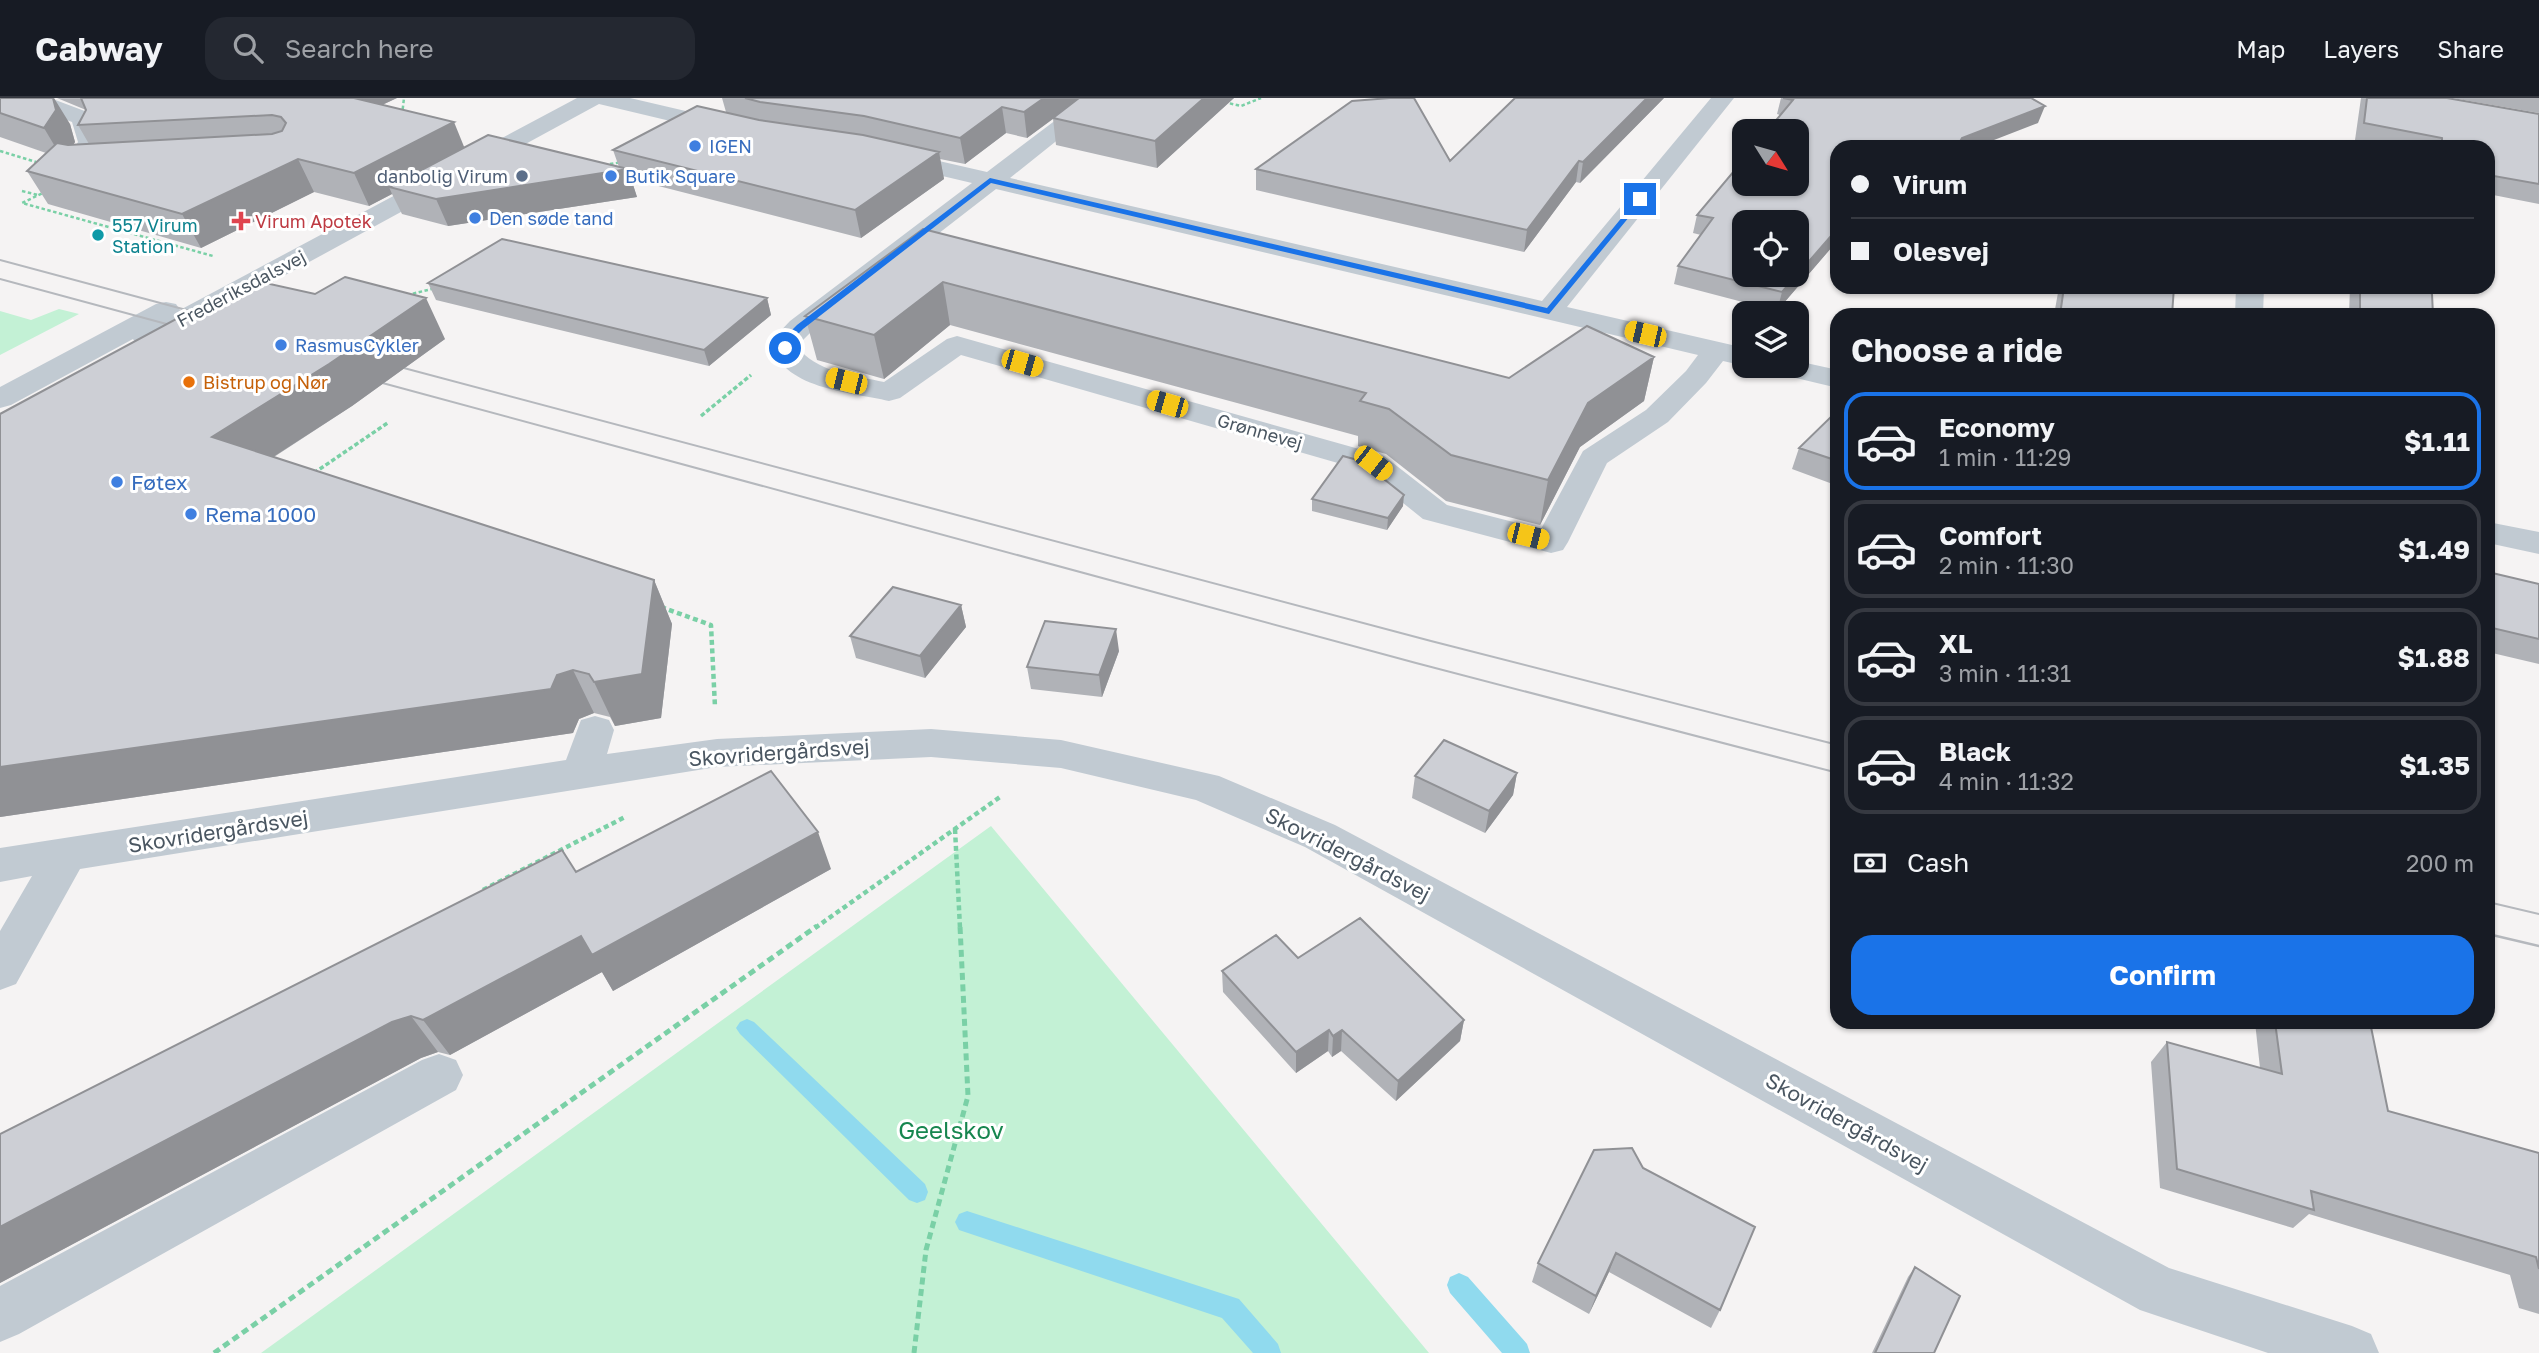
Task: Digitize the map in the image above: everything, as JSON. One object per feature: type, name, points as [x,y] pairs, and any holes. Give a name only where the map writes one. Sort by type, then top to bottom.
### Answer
[{"type":"street","points":[[30,98],[82,118],[90,142],[78,162],[87,168],[101,167]]},
{"type":"street","name":"Frederiksdalsvej","points":[[0,399],[567,98]]},
{"type":"street","name":"Frederiksdalsvej","points":[[0,418],[594,98]]},
{"type":"street","points":[[601,98],[754,125],[674,98]]},
{"type":"street","points":[[990,180],[1098,98]]},
{"type":"street","points":[[1549,311],[1723,98]]},
{"type":"street","name":"Grønnevej","points":[[870,152],[1730,354]]},
{"type":"street","name":"Grønnevej","points":[[990,180],[785,341],[785,348],[803,371],[890,391],[957,345],[1373,463],[1435,512],[1551,541],[1594,458],[1657,416],[1696,377],[1730,354]]},
{"type":"street","points":[[1809,372],[1830,377]]},
{"type":"street","points":[[2495,534],[2539,543]]},
{"type":"street","points":[[582,772],[595,730]]},
{"type":"street","name":"Skovridergårdsvej","points":[[0,865],[717,753],[931,743],[1061,754],[1205,787],[1320,836],[2159,1291],[2351,1353]]},
{"type":"street","points":[[0,971],[66,856]]},
{"type":"street","points":[[0,1315],[439,1075]]},
{"type":"path","points":[[401,122],[404,98]]},
{"type":"path","points":[[1218,101],[1241,106],[1261,98]]},
{"type":"path","points":[[0,151],[40,163]]},
{"type":"path","points":[[48,190],[22,202],[219,257]]},
{"type":"path","points":[[22,191],[38,195]]},
{"type":"path","points":[[399,298],[422,289],[444,287]]},
{"type":"path","points":[[701,416],[738,385]]},
{"type":"path","points":[[312,474],[389,422]]},
{"type":"path","points":[[660,607],[711,625],[717,753]]},
{"type":"path","points":[[214,1353],[1061,754]]},
{"type":"path","points":[[472,896],[646,806],[650,762]]},
{"type":"path","points":[[914,1353],[926,1250],[968,1096],[955,828]]},
{"type":"green space","points":[[59,309],[79,314],[0,355],[0,311],[31,320]]},
{"type":"green space","name":"Geelskov","points":[[991,826],[1429,1353],[261,1353]]},
{"type":"building","points":[[0,98],[53,98],[56,110],[44,128],[0,113]]},
{"type":"building","points":[[81,98],[354,98],[454,122],[354,173],[298,159],[182,214],[27,171],[57,143],[68,145],[272,134],[282,131],[286,123],[281,117],[272,115],[78,125],[86,110]]},
{"type":"building","points":[[745,98],[1044,98],[1024,112],[1002,107],[960,138],[864,116]]},
{"type":"building","points":[[1079,98],[1204,98],[1155,141],[1053,118]]},
{"type":"building","points":[[1414,98],[1450,161],[1515,98],[1647,98],[1583,162],[1579,161],[1527,230],[1256,169],[1352,101]]},
{"type":"building","points":[[1783,98],[2031,98],[2045,106],[1961,140],[1830,140],[1830,237],[1809,261],[1809,210],[1732,210],[1732,280],[1678,266],[1713,218],[1697,215],[1732,173],[1732,196],[1810,196],[1810,119],[1777,119],[1793,100]]},
{"type":"building","points":[[2367,98],[2447,98],[2539,114],[2539,184],[2495,176],[2495,140],[2442,140],[2364,123]]},
{"type":"building","points":[[697,106],[759,120],[863,135],[939,152],[855,210],[613,150]]},
{"type":"building","points":[[488,135],[628,169],[436,199],[389,187]]},
{"type":"building","points":[[923,229],[1509,378],[1587,326],[1654,357],[1588,403],[1548,480],[1451,455],[1389,409],[1360,401],[1366,393],[943,282],[874,335],[805,316]]},
{"type":"building","points":[[502,239],[767,298],[704,350],[428,283]]},
{"type":"building","points":[[345,277],[426,298],[329,364],[212,437],[654,580],[642,674],[594,682],[589,674],[573,670],[557,675],[551,689],[0,767],[0,414],[189,312],[199,315],[261,282],[315,294]]},
{"type":"building","points":[[1762,287],[1786,287],[1782,292]]},
{"type":"building","points":[[2063,294],[2174,294],[2172,308],[2061,308]]},
{"type":"building","points":[[2360,294],[2432,294],[2433,308],[2360,308]]},
{"type":"building","points":[[1830,418],[1830,458],[1799,448]]},
{"type":"building","points":[[1343,456],[1361,461],[1404,495],[1388,518],[1312,499]]},
{"type":"building","points":[[2495,574],[2539,584],[2539,639],[2495,629]]},
{"type":"building","points":[[893,587],[961,605],[920,656],[850,636]]},
{"type":"building","points":[[1045,621],[1116,629],[1099,675],[1027,667]]},
{"type":"building","points":[[1444,740],[1517,773],[1489,811],[1415,776]]},
{"type":"building","points":[[771,771],[818,832],[592,955],[581,936],[423,1020],[411,1016],[392,1022],[0,1227],[0,1134],[562,850],[576,872]]},
{"type":"building","points":[[1360,918],[1464,1020],[1398,1081],[1342,1030],[1333,1036],[1329,1030],[1296,1052],[1222,971],[1276,935],[1298,958]]},
{"type":"building","points":[[2276,1029],[2371,1029],[2388,1111],[2539,1153],[2539,1269],[2536,1257],[2311,1191],[2314,1210],[2177,1169],[2167,1042],[2282,1074]]},
{"type":"building","points":[[1632,1148],[1643,1168],[1755,1227],[1720,1310],[1616,1253],[1596,1296],[1538,1263],[1594,1150]]},
{"type":"building","points":[[1915,1267],[1960,1296],[1934,1353],[1875,1353]]},
{"type":"waterway","points":[[747,1028],[917,1192]]},
{"type":"waterway","points":[[967,1222],[1230,1308],[1269,1353]]},
{"type":"waterway","points":[[1459,1285],[1518,1353]]},
{"type":"tram line","points":[[0,260],[220,319]]},
{"type":"tram line","points":[[0,279],[185,329]]},
{"type":"tram line","points":[[385,363],[1431,641],[1830,743]]},
{"type":"tram line","points":[[364,378],[1416,663],[1830,771]]},
{"type":"tram line","points":[[2495,904],[2539,914]]},
{"type":"tram line","points":[[2495,936],[2539,946]]},
{"type":"place","name":"IGEN","points":[[695,146]]},
{"type":"place","name":"danbolig Virum","points":[[522,176]]},
{"type":"place","name":"Butik Square","points":[[611,176]]},
{"type":"place","name":"Den søde tand","points":[[475,218]]},
{"type":"place","name":"Virum Apotek","points":[[241,221]]},
{"type":"place","name":"557 Virum Station","points":[[98,235]]},
{"type":"place","name":"RasmusCykler","points":[[281,345]]},
{"type":"place","name":"Bistrup og Nør","points":[[189,382]]},
{"type":"place","name":"Føtex","points":[[117,482]]},
{"type":"place","name":"Rema 1000","points":[[191,514]]},
{"type":"route","points":[[785,348],[785,341],[800,327],[990,180],[1549,311],[1640,199]]}]
